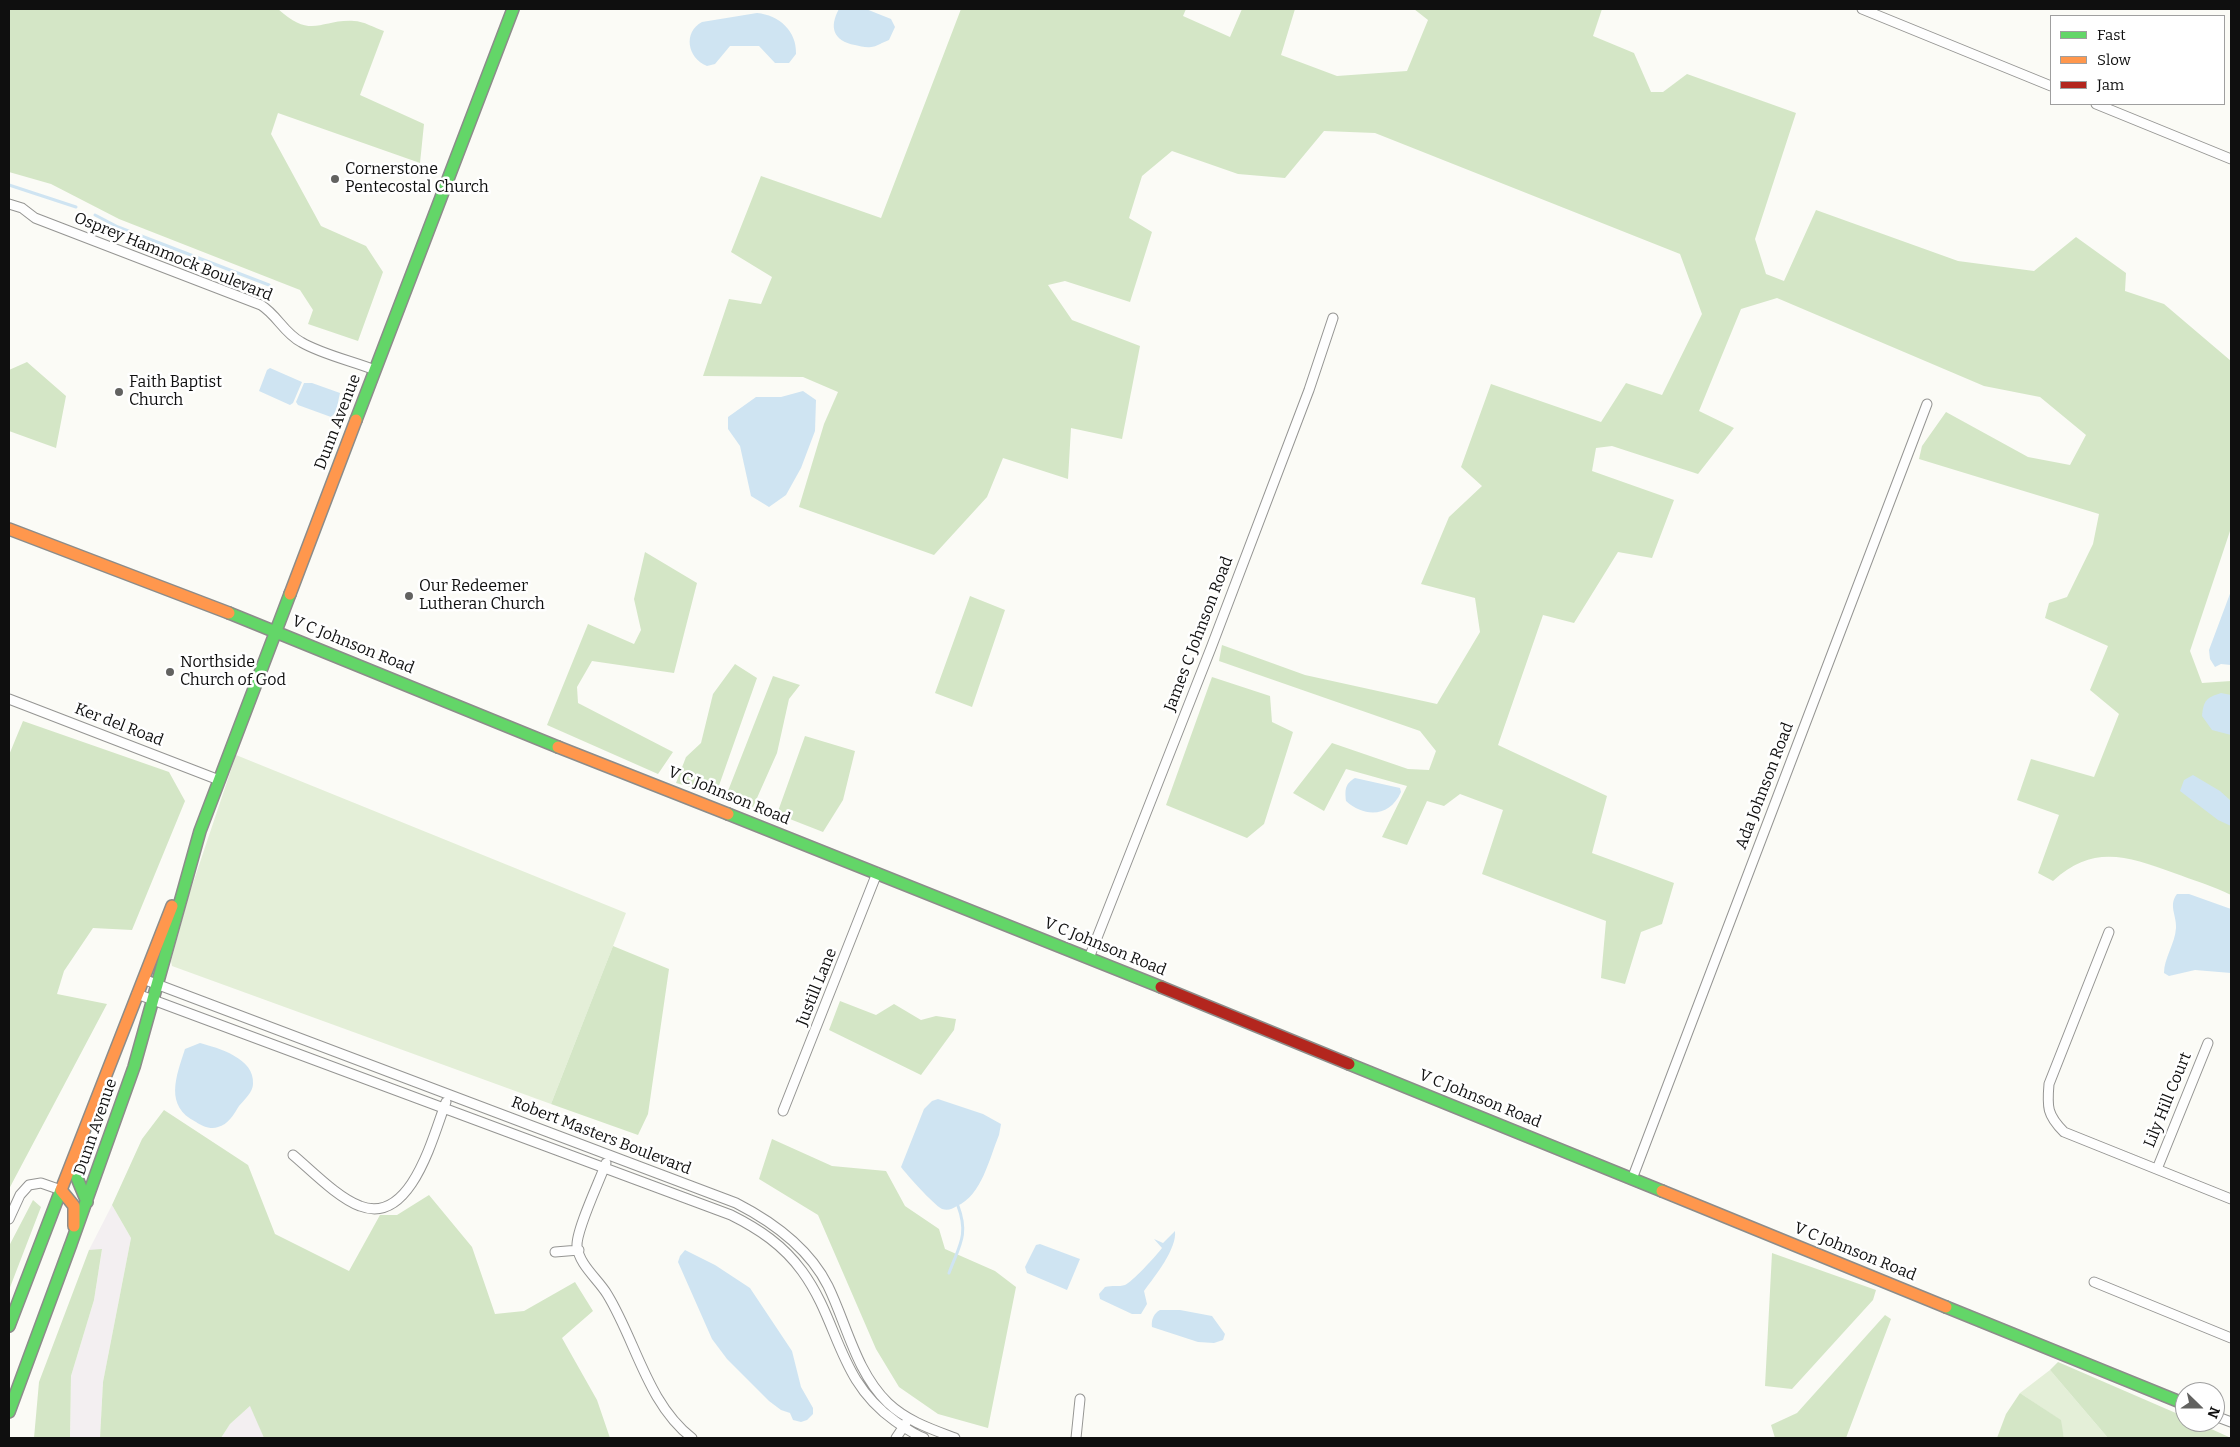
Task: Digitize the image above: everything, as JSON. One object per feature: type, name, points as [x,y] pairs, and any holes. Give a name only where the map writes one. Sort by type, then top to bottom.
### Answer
[{"type":"street","name":"Dunn Avenue","points":[[9,1326],[195,846],[513,9]]},
{"type":"street","points":[[1862,9],[2050,86]]},
{"type":"street","points":[[2098,105],[2231,159]]},
{"type":"street","name":"Osprey Hammock Boulevard","points":[[9,204],[22,208],[35,218],[261,306],[272,312],[287,332],[302,343],[375,370]]},
{"type":"street","name":"James C Johnson Road","points":[[1089,958],[1216,634],[1309,390],[1333,318]]},
{"type":"street","name":"Ada Johnson Road","points":[[1632,1178],[1927,404]]},
{"type":"street","name":"V C Johnson Road","points":[[9,529],[276,631],[1089,958],[2175,1400]]},
{"type":"street","name":"Ker del Road","points":[[9,699],[220,780]]},
{"type":"street","name":"Dunn Avenue","points":[[9,1412],[87,1202],[134,1067],[195,846]]},
{"type":"street","name":"Justill Lane","points":[[783,1111],[877,873]]},
{"type":"street","points":[[2109,932],[2050,1084],[2047,1104],[2052,1120],[2064,1132],[2231,1199]]},
{"type":"street","name":"Robert Masters Boulevard","points":[[143,979],[736,1203],[775,1226],[796,1244],[827,1284],[862,1366],[874,1386],[888,1403],[908,1418],[955,1438]]},
{"type":"street","name":"Robert Masters Boulevard","points":[[137,994],[731,1215],[772,1238],[786,1251],[803,1272],[814,1291],[856,1383],[869,1399],[903,1427],[924,1438]]},
{"type":"street","name":"Lily Hill Court","points":[[2157,1169],[2208,1043]]},
{"type":"street","points":[[293,1155],[347,1200],[366,1208],[388,1207],[400,1199],[412,1184],[449,1094]]},
{"type":"street","points":[[609,1155],[580,1232],[577,1246],[582,1261],[607,1294],[661,1404],[681,1430],[692,1438]]},
{"type":"street","points":[[74,1157],[78,1178],[87,1202]]},
{"type":"street","points":[[9,1219],[20,1195],[29,1185],[41,1183],[61,1190],[69,1195],[74,1203],[75,1215],[71,1244]]},
{"type":"street","points":[[555,1252],[579,1250]]},
{"type":"street","points":[[2094,1282],[2231,1338]]},
{"type":"street","points":[[1076,1438],[1080,1399]]},
{"type":"street","points":[[896,1438],[908,1418]]},
{"type":"shaded area","points":[[112,1205],[131,1238],[103,1382],[100,1438],[70,1438],[71,1376],[94,1300],[102,1250],[89,1250]]},
{"type":"shaded area","points":[[251,1405],[264,1438],[221,1438],[230,1424]]},
{"type":"green space","points":[[9,9],[278,9],[299,24],[308,26],[342,21],[358,21],[384,31],[360,95],[424,124],[420,163],[278,113],[271,134],[321,226],[366,246],[383,272],[358,341],[308,324],[313,310],[300,290],[119,219],[51,184],[9,172]]},
{"type":"green space","points":[[961,9],[1186,9],[1183,16],[1230,37],[1242,9],[1295,9],[1281,55],[1337,76],[1407,71],[1428,20],[1414,9],[1602,9],[1593,36],[1634,53],[1651,92],[1663,92],[1687,74],[1796,113],[1755,239],[1766,274],[1784,281],[1816,210],[1958,261],[2034,271],[2076,237],[2126,273],[2125,291],[2164,304],[2231,361],[2231,528],[2190,651],[2202,683],[2231,681],[2231,895],[2157,867],[2126,858],[2096,858],[2082,862],[2068,869],[2053,881],[2038,873],[2059,815],[2017,800],[2031,759],[2094,777],[2119,714],[2090,690],[2108,646],[2045,618],[2049,603],[2067,597],[2093,544],[2099,514],[1919,459],[1922,446],[1946,412],[2028,457],[2070,465],[2086,435],[2040,397],[1984,386],[1777,298],[1741,309],[1699,411],[1734,428],[1698,474],[1612,446],[1596,448],[1592,471],[1674,500],[1652,558],[1618,552],[1574,623],[1543,615],[1498,745],[1607,796],[1592,853],[1674,883],[1662,924],[1641,932],[1625,984],[1601,978],[1606,921],[1482,874],[1503,810],[1460,794],[1444,806],[1427,801],[1407,845],[1382,837],[1407,786],[1346,769],[1324,811],[1293,793],[1332,743],[1408,769],[1429,770],[1436,751],[1420,731],[1219,661],[1222,645],[1305,675],[1437,704],[1480,632],[1475,598],[1421,584],[1449,517],[1482,486],[1461,467],[1491,384],[1601,422],[1626,383],[1662,395],[1702,314],[1680,254],[1375,133],[1324,131],[1285,178],[1238,174],[1172,151],[1142,176],[1129,218],[1152,232],[1130,302],[1065,281],[1048,285],[1072,320],[1140,346],[1122,439],[1071,428],[1068,479],[1003,458],[987,497],[934,555],[799,507],[824,424],[838,392],[803,377],[703,376],[729,299],[761,304],[772,277],[731,252],[761,176],[881,218]]},
{"type":"green space","points":[[27,362],[66,396],[56,448],[9,431],[9,370]]},
{"type":"green space","points":[[645,552],[697,583],[674,673],[592,661],[577,687],[578,703],[673,752],[658,774],[547,725],[588,624],[634,644],[641,630],[634,599]]},
{"type":"green space","points":[[970,596],[1005,610],[972,707],[935,693]]},
{"type":"green space","points":[[735,664],[757,678],[716,794],[676,783],[686,757],[701,743],[713,694]]},
{"type":"green space","points":[[773,676],[800,685],[789,699],[777,753],[753,807],[726,796]]},
{"type":"green space","points":[[1212,677],[1270,696],[1272,722],[1293,732],[1264,824],[1247,838],[1166,805]]},
{"type":"green space","points":[[23,721],[169,772],[185,801],[132,930],[93,928],[64,971],[57,994],[107,1004],[9,1189],[9,755]]},
{"type":"green space","points":[[805,736],[855,751],[843,800],[823,832],[777,814]]},
{"type":"green space","points":[[236,755],[626,913],[551,1104],[172,966],[171,961],[189,895]]},
{"type":"green space","points":[[613,946],[669,969],[648,1114],[638,1135],[551,1104]]},
{"type":"green space","points":[[840,1001],[876,1015],[894,1004],[921,1020],[936,1016],[956,1019],[954,1030],[921,1075],[829,1030]]},
{"type":"green space","points":[[164,1110],[248,1165],[275,1234],[349,1271],[380,1215],[397,1215],[429,1195],[472,1247],[495,1314],[524,1311],[575,1282],[593,1311],[562,1338],[597,1400],[610,1438],[264,1438],[250,1406],[230,1424],[221,1438],[100,1438],[103,1382],[131,1238],[112,1205],[142,1139]]},
{"type":"green space","points":[[772,1139],[832,1166],[886,1171],[905,1206],[939,1229],[945,1249],[995,1271],[1016,1287],[988,1428],[938,1414],[899,1387],[876,1349],[818,1215],[759,1179]]},
{"type":"green space","points":[[33,1200],[41,1207],[9,1290],[9,1246]]},
{"type":"green space","points":[[102,1249],[94,1300],[71,1376],[70,1438],[34,1438],[39,1382],[89,1250]]},
{"type":"green space","points":[[1772,1253],[1876,1290],[1873,1300],[1792,1389],[1765,1386]]},
{"type":"green space","points":[[1885,1315],[1891,1319],[1846,1438],[1775,1438],[1771,1425],[1797,1413]]},
{"type":"green space","points":[[2058,1362],[2175,1413],[2175,1432],[2218,1432],[2231,1438],[2108,1438],[2050,1370]]},
{"type":"green space","points":[[2050,1370],[2108,1438],[2064,1438],[2060,1420],[2020,1393]]},
{"type":"green space","points":[[2020,1393],[2061,1420],[2064,1438],[1997,1438],[2006,1414]]},
{"type":"water","points":[[839,9],[866,9],[891,19],[895,27],[889,40],[875,46],[863,47],[842,40],[838,37],[834,27]]},
{"type":"water","points":[[757,13],[773,17],[790,31],[796,46],[796,54],[789,63],[775,63],[759,46],[730,46],[715,64],[707,66],[695,57],[690,45],[690,38],[696,26],[702,22]]},
{"type":"water","points":[[270,368],[302,382],[293,403],[290,405],[259,391],[267,370]]},
{"type":"water","points":[[304,383],[312,383],[340,393],[336,412],[331,417],[298,405],[296,402]]},
{"type":"water","points":[[803,391],[816,400],[815,431],[801,468],[786,495],[769,507],[751,496],[740,446],[728,429],[728,417],[756,397],[781,397]]},
{"type":"water","points":[[2231,591],[2231,665],[2221,664],[2215,667],[2210,659],[2209,650]]},
{"type":"water","points":[[2221,693],[2231,695],[2231,735],[2212,730],[2202,716],[2207,700]]},
{"type":"water","points":[[2193,775],[2220,791],[2231,801],[2231,826],[2218,820],[2180,791],[2184,780]]},
{"type":"water","points":[[1355,778],[1400,788],[1401,792],[1396,800],[1384,810],[1369,812],[1361,810],[1353,807],[1346,801],[1346,787]]},
{"type":"water","points":[[2177,894],[2189,894],[2231,909],[2231,973],[2195,970],[2169,976],[2164,973],[2164,967],[2175,934],[2176,924],[2173,902]]},
{"type":"water","points":[[200,1043],[234,1056],[248,1067],[252,1075],[253,1087],[250,1093],[228,1122],[215,1128],[204,1126],[186,1115],[176,1099],[176,1080],[185,1049]]},
{"type":"water","points":[[938,1099],[983,1114],[1001,1124],[999,1135],[979,1185],[966,1201],[948,1210],[942,1209],[933,1202],[901,1167],[924,1109],[932,1101]]},
{"type":"water","points":[[1175,1231],[1173,1246],[1169,1254],[1144,1291],[1147,1304],[1141,1314],[1132,1314],[1100,1299],[1099,1294],[1105,1287],[1125,1285],[1155,1256],[1162,1248],[1154,1239],[1163,1243]]},
{"type":"water","points":[[1040,1244],[1080,1259],[1067,1290],[1027,1273],[1025,1267],[1036,1245]]},
{"type":"water","points":[[685,1250],[715,1265],[750,1288],[792,1351],[801,1387],[813,1408],[813,1414],[807,1420],[801,1422],[793,1420],[790,1413],[781,1410],[769,1401],[727,1359],[712,1339],[678,1262]]},
{"type":"water","points":[[1160,1310],[1180,1310],[1212,1316],[1225,1334],[1223,1340],[1214,1343],[1198,1342],[1152,1327],[1153,1317]]},
{"type":"waterway","points":[[9,185],[76,207]]},
{"type":"waterway","points":[[95,215],[118,227],[269,285]]},
{"type":"waterway","points":[[949,1273],[963,1233],[958,1206]]},
{"type":"traffic: fast","points":[[356,420],[513,9]]},
{"type":"traffic: fast","points":[[71,1244],[134,1067],[200,831],[290,594]]},
{"type":"traffic: fast","points":[[229,613],[558,747]]},
{"type":"traffic: fast","points":[[728,814],[1161,987]]},
{"type":"traffic: fast","points":[[1349,1064],[1662,1191]]},
{"type":"traffic: fast","points":[[74,1159],[77,1178],[87,1202]]},
{"type":"traffic: fast","points":[[9,1326],[61,1190]]},
{"type":"traffic: fast","points":[[9,1412],[71,1244]]},
{"type":"traffic: fast","points":[[1946,1307],[2175,1400]]},
{"type":"traffic: slow","points":[[290,594],[356,420]]},
{"type":"traffic: slow","points":[[9,529],[229,613]]},
{"type":"traffic: slow","points":[[558,747],[728,814]]},
{"type":"traffic: slow","points":[[74,1226],[74,1206],[61,1190],[172,906]]},
{"type":"traffic: slow","points":[[1662,1191],[1946,1307]]},
{"type":"traffic: jam","points":[[1161,987],[1349,1064]]},
{"type":"place","name":"Cornerstone Pentecostal Church","points":[[335,179]]},
{"type":"place","name":"Faith Baptist Church","points":[[119,392]]},
{"type":"place","name":"Our Redeemer Lutheran Church","points":[[409,596]]},
{"type":"place","name":"Northside Church of God","points":[[170,672]]}]
